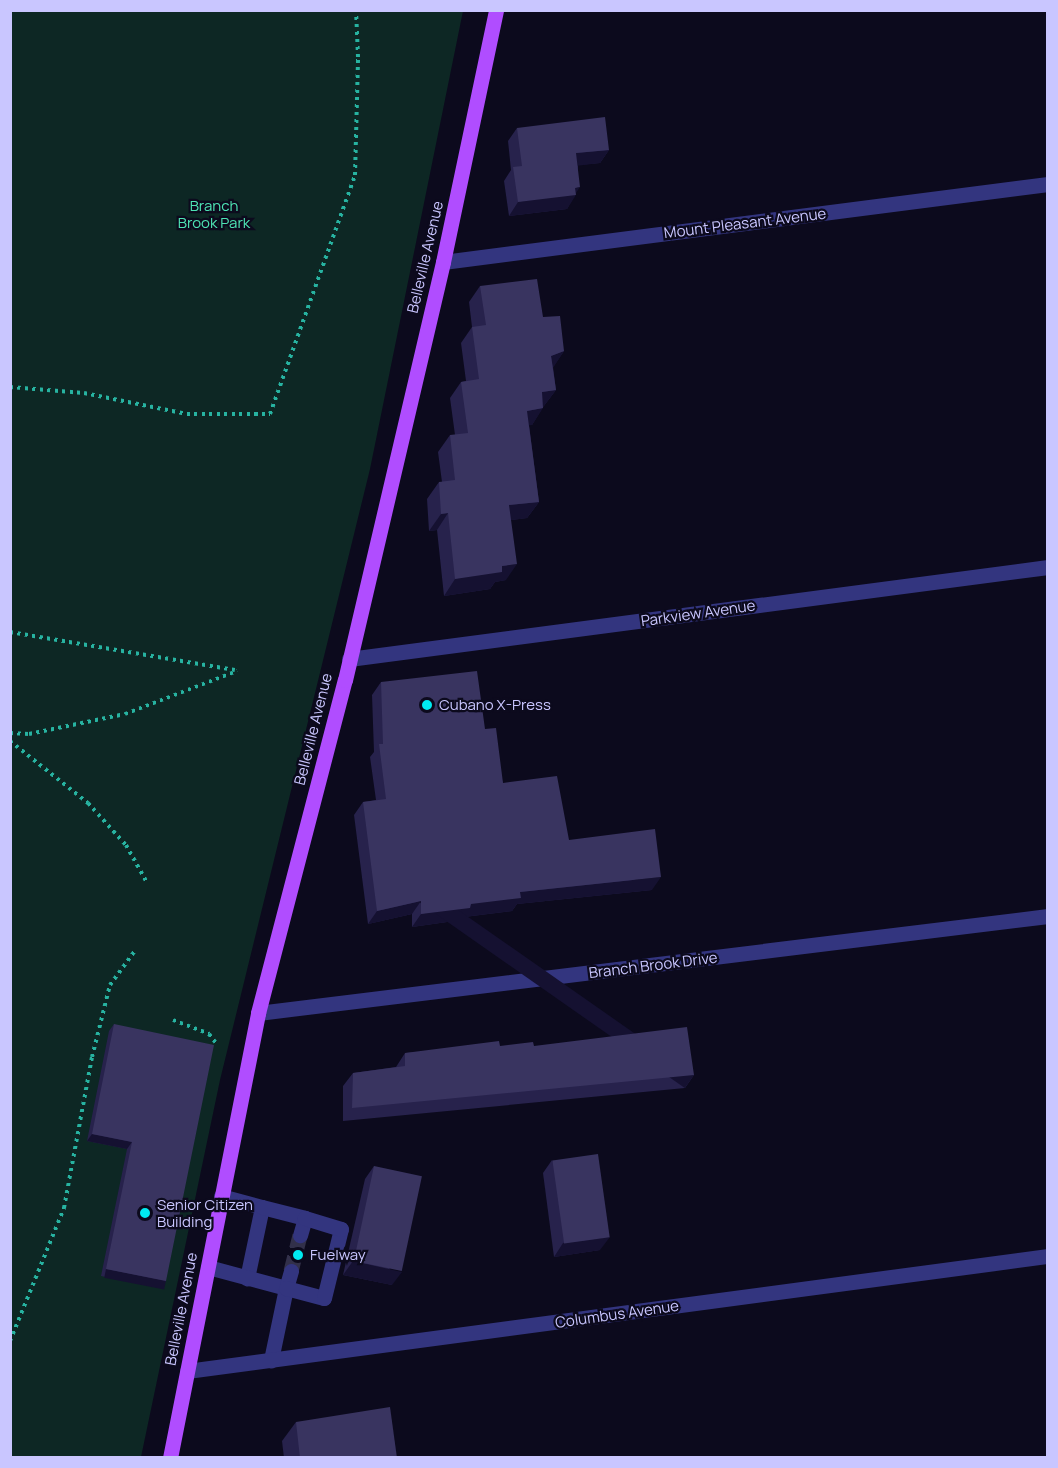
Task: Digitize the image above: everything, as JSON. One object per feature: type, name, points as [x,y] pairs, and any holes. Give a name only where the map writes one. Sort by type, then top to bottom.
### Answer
[{"type":"main road","name":"Belleville Avenue","points":[[170,1458],[258,1013],[349,659],[443,262],[496,10]]},
{"type":"street","name":"Mount Pleasant Avenue","points":[[443,262],[1047,184]]},
{"type":"street","name":"Parkview Avenue","points":[[349,659],[1047,567]]},
{"type":"street","name":"Branch Brook Drive","points":[[258,1013],[1047,916]]},
{"type":"street","points":[[208,1267],[324,1298],[340,1228],[221,1196]]},
{"type":"street","points":[[247,1278],[262,1207]]},
{"type":"street","points":[[300,1235],[305,1218]]},
{"type":"street","name":"Columbus Avenue","points":[[187,1371],[1047,1256]]},
{"type":"street","points":[[271,1360],[291,1271]]},
{"type":"path","points":[[10,387],[84,393],[187,414],[270,414],[355,175],[358,57],[356,10]]},
{"type":"path","points":[[10,632],[237,670],[124,714],[29,734],[10,733]]},
{"type":"path","points":[[10,741],[88,803],[126,845],[146,881]]},
{"type":"path","points":[[10,1341],[64,1208],[92,1057],[110,985],[134,952]]},
{"type":"path","points":[[173,1020],[209,1034],[216,1043]]},
{"type":"green space","name":"Branch Brook Park","points":[[10,11],[463,11],[370,469],[220,1080],[141,1457],[11,1457]]},
{"type":"building","points":[[605,117],[609,150],[576,153],[580,187],[575,188],[576,195],[518,202],[513,167],[522,166],[517,128]]},
{"type":"building","points":[[537,279],[543,317],[560,316],[564,351],[551,356],[556,390],[542,392],[543,408],[527,411],[539,502],[509,505],[517,564],[502,566],[502,572],[455,579],[448,513],[441,514],[439,482],[455,480],[450,435],[468,433],[461,382],[479,379],[472,327],[486,325],[480,286]]},
{"type":"building","points":[[477,671],[485,729],[496,728],[503,783],[557,776],[569,840],[655,829],[661,877],[520,892],[521,898],[471,904],[470,908],[421,914],[421,901],[377,911],[363,802],[386,799],[379,744],[383,744],[381,682]]},
{"type":"building","name":"Senior Citizen Building","points":[[114,1024],[214,1045],[166,1281],[106,1269],[132,1142],[92,1134]]},
{"type":"building","points":[[687,1027],[694,1075],[352,1108],[353,1073],[405,1066],[405,1053],[499,1041],[500,1046],[533,1042],[534,1046]]},
{"type":"building","points":[[598,1154],[610,1237],[564,1244],[552,1160]]},
{"type":"building","points":[[374,1166],[422,1176],[402,1271],[354,1261]]},
{"type":"building","points":[[390,1407],[397,1458],[300,1458],[296,1422]]},
{"type":"tunnel","points":[[291,1271],[300,1235]]},
{"type":"place","name":"Cubano X-Press","points":[[427,705]]},
{"type":"place","name":"Senior Citizen Building","points":[[145,1213]]},
{"type":"place","name":"Fuelway","points":[[298,1255]]}]
